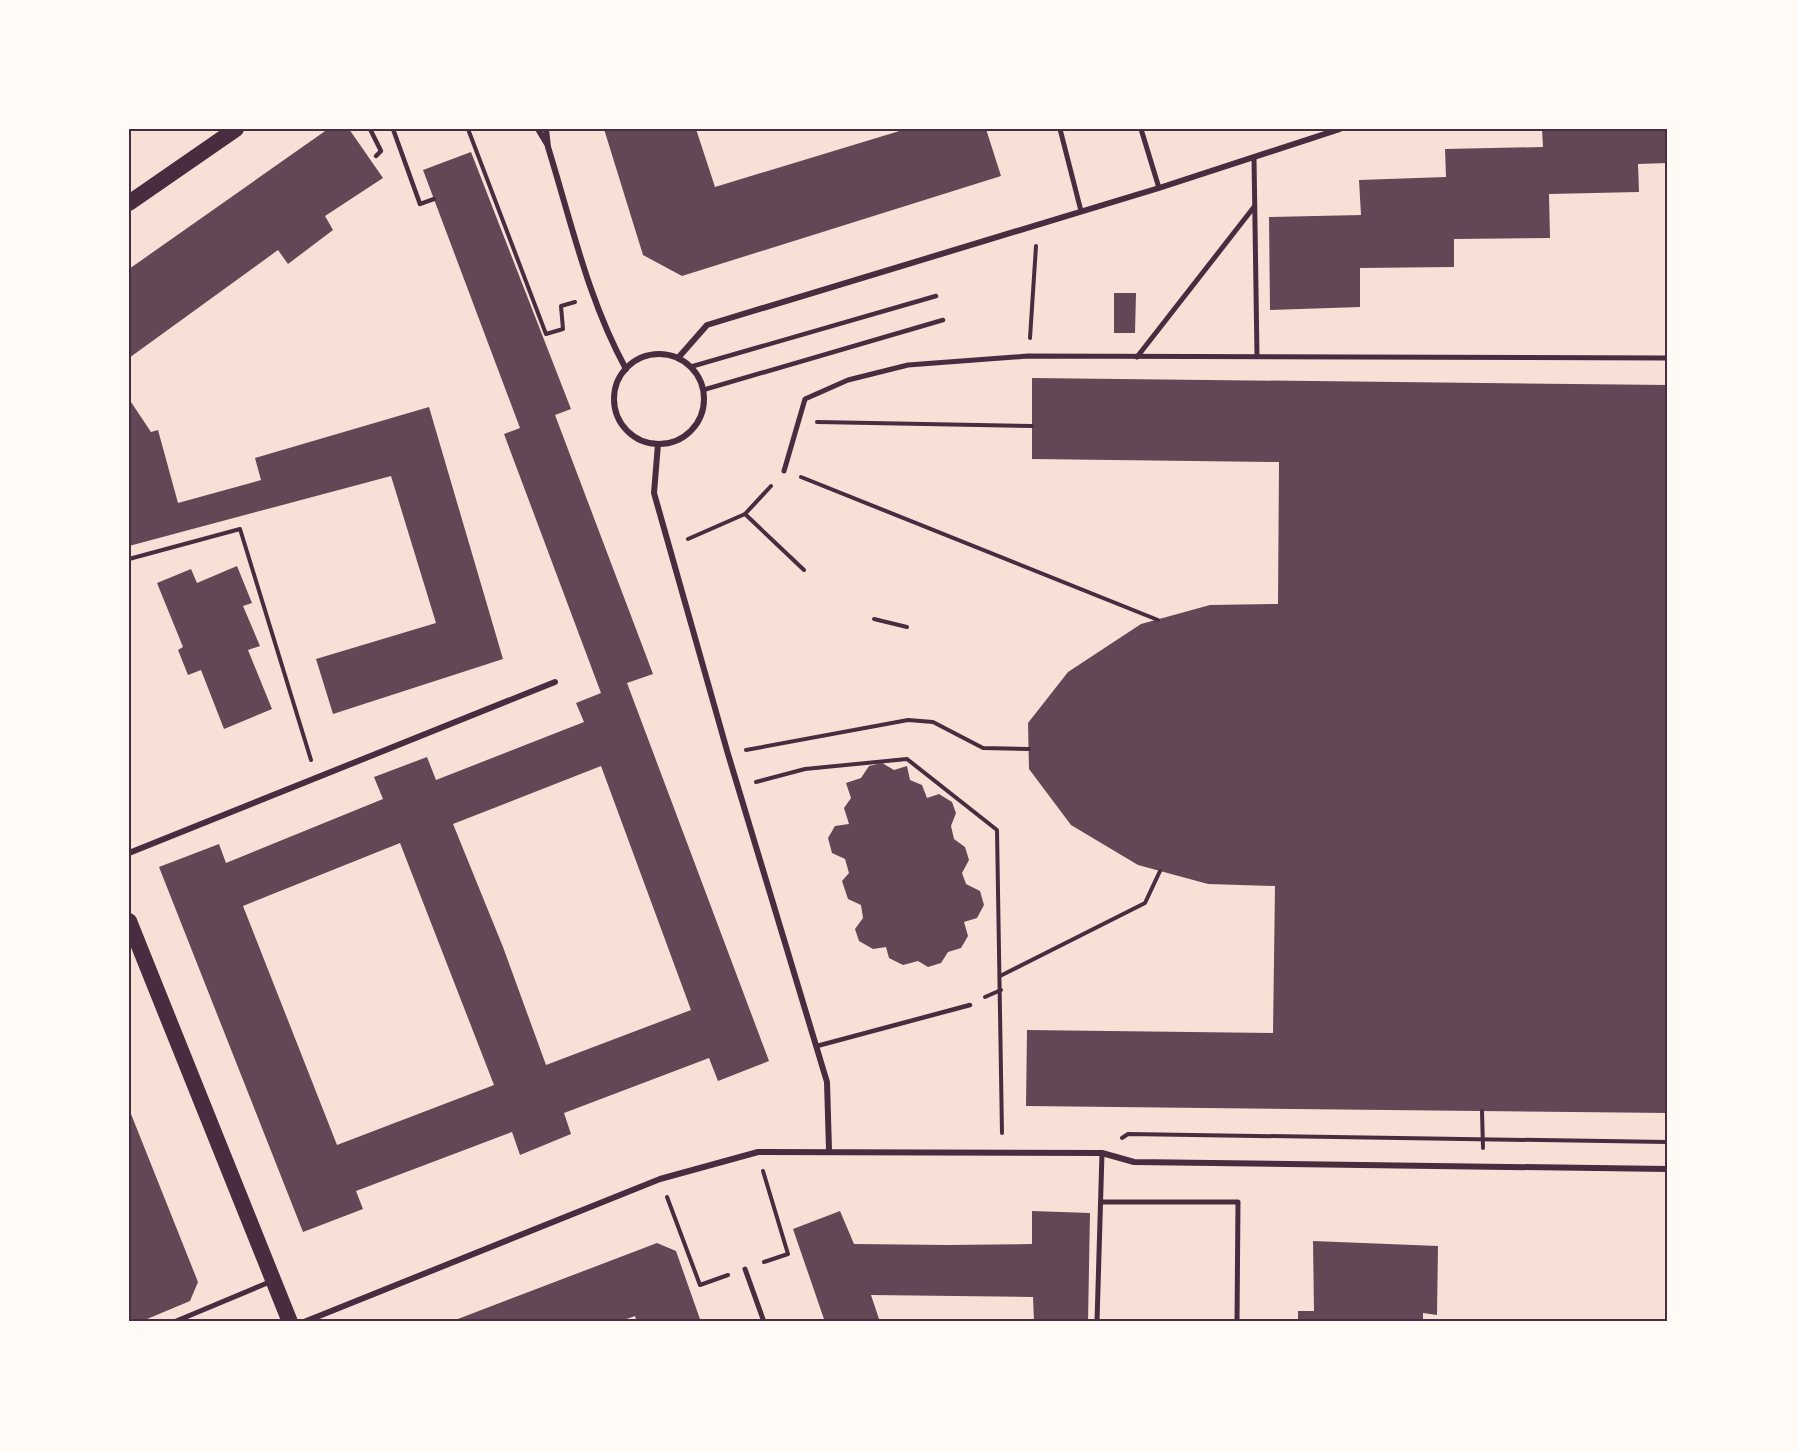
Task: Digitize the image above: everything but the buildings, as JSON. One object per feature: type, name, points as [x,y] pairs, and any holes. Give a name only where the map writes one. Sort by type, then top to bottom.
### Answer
[{"type":"highway","points":[[129,202],[236,129]]},
{"type":"highway","points":[[129,921],[290,1322]]},
{"type":"street","points":[[538,129],[549,147]]},
{"type":"street","points":[[546,129],[549,147],[606,333],[626,369]]},
{"type":"street","points":[[1060,129],[1081,211]]},
{"type":"street","points":[[1141,129],[1159,188]]},
{"type":"street","points":[[678,358],[707,325],[1159,188],[1340,129]]},
{"type":"street","points":[[1254,158],[1257,357]]},
{"type":"street","points":[[1137,357],[1254,207]]},
{"type":"street","points":[[664,354],[678,358],[690,367],[704,390],[702,410],[693,428],[683,437],[658,444],[644,441],[621,423],[614,395],[626,369],[637,360],[650,355],[664,354]]},
{"type":"street","points":[[784,471],[805,399],[848,380],[908,365],[1028,356],[1668,358]]},
{"type":"street","points":[[658,444],[654,494],[728,754],[827,1082],[829,1150]]},
{"type":"street","points":[[129,853],[555,682]]},
{"type":"street","points":[[304,1322],[660,1179],[758,1152],[829,1150],[1102,1153],[1134,1161],[1668,1169]]},
{"type":"street","points":[[1097,1322],[1102,1153]]},
{"type":"street","points":[[1102,1202],[1238,1202],[1237,1322]]},
{"type":"street","points":[[745,1269],[764,1322]]},
{"type":"street","points":[[174,1322],[273,1280]]},
{"type":"lane","points":[[370,129],[381,152],[376,156]]},
{"type":"lane","points":[[393,129],[420,204],[434,199]]},
{"type":"lane","points":[[690,367],[936,296]]},
{"type":"lane","points":[[704,390],[943,320]]},
{"type":"lane","points":[[817,1046],[970,1005]]},
{"type":"path","points":[[468,129],[546,334],[564,329],[561,306],[594,297]]},
{"type":"path","points":[[1028,356],[1038,224]]},
{"type":"path","points":[[799,422],[1032,426]]},
{"type":"path","points":[[668,548],[745,514],[784,471],[836,489],[1158,620]]},
{"type":"path","points":[[745,514],[804,570]]},
{"type":"path","points":[[129,559],[240,529],[316,778]]},
{"type":"path","points":[[874,619],[907,627]]},
{"type":"path","points":[[728,754],[908,720],[933,722],[983,748],[1029,749]]},
{"type":"path","points":[[738,787],[805,769],[907,759],[997,830],[1002,1152]]},
{"type":"path","points":[[1000,976],[1145,903],[1160,871]]},
{"type":"path","points":[[1482,1111],[1483,1154]]},
{"type":"path","points":[[1102,1153],[1128,1134],[1668,1142]]},
{"type":"path","points":[[660,1179],[700,1285],[788,1254],[758,1152]]}]
